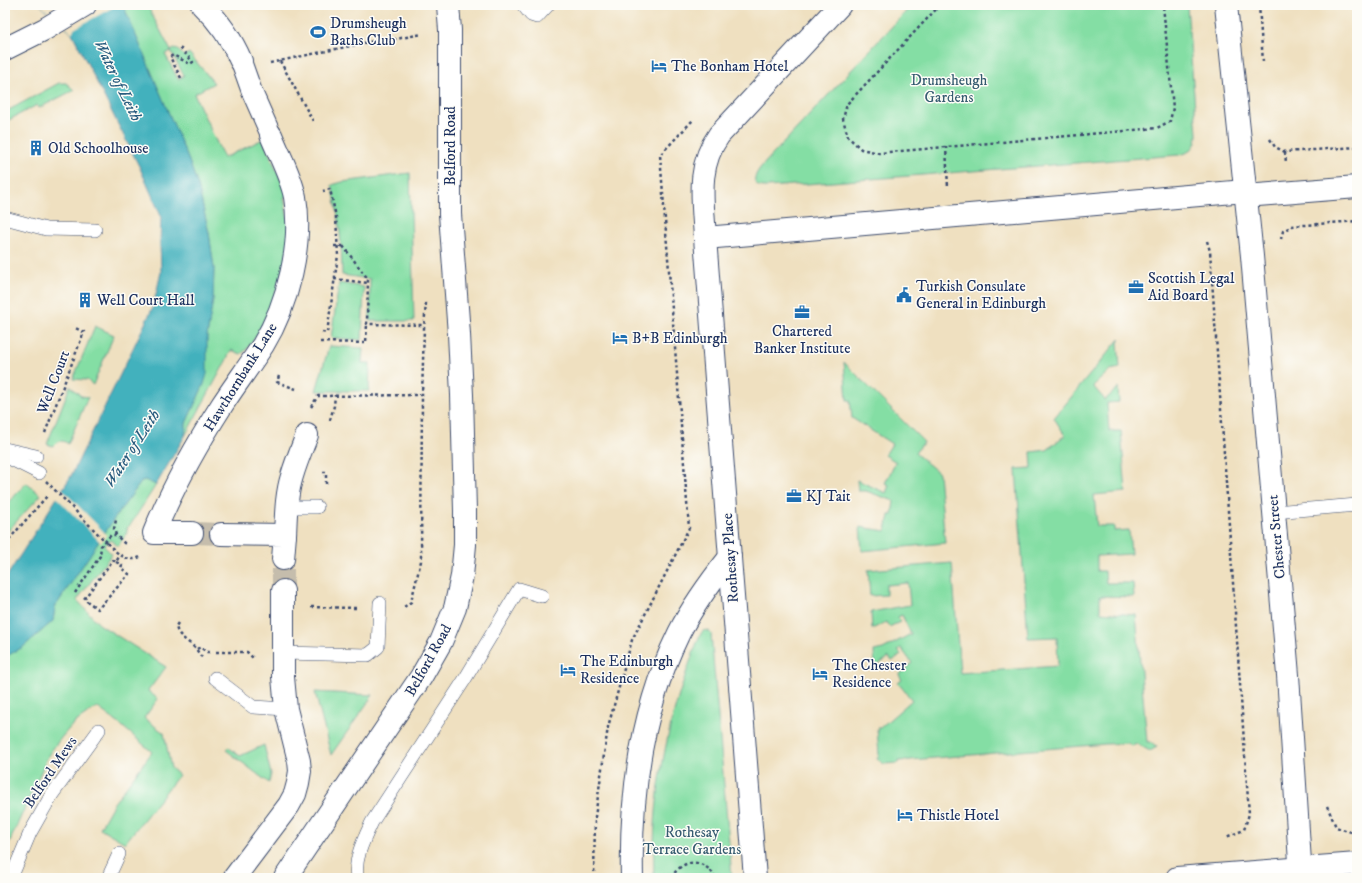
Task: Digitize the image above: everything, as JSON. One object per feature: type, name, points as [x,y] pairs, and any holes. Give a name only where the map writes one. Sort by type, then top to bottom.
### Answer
[{"type":"street","points":[[5,49],[85,5]]},
{"type":"street","name":"Hawthornbank Lane","points":[[192,533],[154,533],[165,505],[187,464],[273,326],[286,292],[295,256],[298,230],[295,196],[286,170],[252,92],[243,65],[237,51],[223,30],[202,5]]},
{"type":"street","name":"Belford Road","points":[[285,878],[421,678],[441,642],[455,608],[462,576],[465,545],[465,518],[461,388],[456,288],[450,214],[450,30],[448,5]]},
{"type":"street","points":[[840,5],[713,143],[705,162],[703,178],[705,238],[1245,194],[1357,187]]},
{"type":"street","points":[[1226,5],[1245,194]]},
{"type":"street","name":"Chester Street","points":[[1245,194],[1288,675],[1300,873]]},
{"type":"street","name":"Rothesay Place","points":[[705,238],[755,878]]},
{"type":"street","points":[[283,559],[288,497],[292,476],[310,435]]},
{"type":"street","points":[[221,534],[285,535]]},
{"type":"street","points":[[632,878],[632,831],[636,785],[641,753],[652,705],[665,665],[680,632],[711,581],[730,557]]},
{"type":"street","points":[[234,878],[289,805],[295,794],[300,771],[299,761],[286,709],[282,672],[283,598]]},
{"type":"street","points":[[1177,878],[1300,873],[1357,864]]},
{"type":"lane","points":[[523,5],[532,16],[537,17],[548,5]]},
{"type":"lane","points":[[5,218],[46,229],[95,230]]},
{"type":"lane","points":[[5,449],[36,456]]},
{"type":"lane","points":[[5,456],[43,477]]},
{"type":"lane","points":[[1274,512],[1357,505]]},
{"type":"lane","points":[[287,507],[316,507]]},
{"type":"lane","points":[[357,878],[356,871],[361,845],[372,822],[465,679],[519,589],[542,596]]},
{"type":"lane","points":[[282,653],[368,655],[378,647],[380,606]]},
{"type":"lane","points":[[215,678],[253,707],[286,709]]},
{"type":"lane","name":"Belford Mews","points":[[11,878],[30,833],[51,796],[99,730]]},
{"type":"lane","points":[[108,878],[119,854]]},
{"type":"path","points":[[940,5],[847,104],[843,119],[848,137],[861,149],[879,153],[1157,128],[1170,121],[1173,108],[1163,5]]},
{"type":"path","points":[[1259,5],[1263,66]]},
{"type":"path","points":[[243,65],[280,61],[383,39],[391,40],[412,35]]},
{"type":"path","points":[[181,78],[170,57],[173,55],[190,64],[193,62],[181,49],[184,46]]},
{"type":"path","points":[[280,61],[313,121]]},
{"type":"path","points":[[594,878],[595,817],[608,727],[612,712],[632,640],[689,528],[660,155],[697,115]]},
{"type":"path","points":[[1268,136],[1275,147],[1285,152],[1357,147]]},
{"type":"path","points":[[946,146],[947,173]]},
{"type":"path","points":[[318,192],[330,189],[336,217],[338,255],[327,333],[322,332]]},
{"type":"path","points":[[1280,243],[1283,231],[1292,226],[1357,221]]},
{"type":"path","points":[[1206,242],[1210,251],[1249,814],[1244,830],[1226,837]]},
{"type":"path","points":[[320,342],[366,343],[368,279],[343,246],[334,246]]},
{"type":"path","points":[[334,278],[368,283]]},
{"type":"path","points":[[380,606],[402,608],[410,602],[421,561],[422,395],[424,325],[427,296],[456,288]]},
{"type":"path","points":[[367,324],[424,325]]},
{"type":"path","name":"Well Court","points":[[44,435],[84,332],[75,328]]},
{"type":"path","points":[[278,380],[277,382],[296,389]]},
{"type":"path","points":[[334,406],[335,395]]},
{"type":"path","points":[[313,404],[318,396],[422,395]]},
{"type":"path","points":[[43,477],[114,550]]},
{"type":"path","points":[[116,520],[114,529],[116,535],[121,540]]},
{"type":"path","points":[[75,593],[100,556],[101,546],[111,535],[116,535]]},
{"type":"path","points":[[116,562],[120,555]]},
{"type":"path","points":[[113,560],[116,562],[122,565],[121,568],[129,574],[98,609],[84,599],[113,560]]},
{"type":"path","points":[[283,598],[354,608]]},
{"type":"path","points":[[178,623],[176,626],[177,631],[197,649],[198,655]]},
{"type":"path","points":[[197,649],[200,647],[207,652],[247,652],[249,654]]},
{"type":"path","points":[[671,878],[676,870],[682,866],[694,862],[705,866],[716,878]]},
{"type":"green space","points":[[123,5],[147,5],[171,51],[176,48],[184,56],[189,53],[214,83],[194,94],[224,158],[263,139],[288,196],[284,197],[291,235],[279,284],[260,331],[247,349],[241,354],[231,350],[185,436],[186,423],[204,384],[207,336],[213,299],[214,268],[209,233],[198,186],[189,161]],"holes":[[[171,51],[184,76],[178,79],[165,54]]]},
{"type":"green space","name":"Drumsheugh Gardens","points":[[912,5],[1187,5],[1197,134],[1196,142],[1190,151],[1179,155],[768,187],[758,186],[755,178],[761,167]]},
{"type":"green space","points":[[59,83],[66,83],[74,90],[39,108],[37,105],[5,122],[5,112]]},
{"type":"green space","points":[[410,173],[414,321],[370,321],[370,279],[342,275],[340,230],[332,185],[342,182]]},
{"type":"green space","points":[[339,283],[364,287],[362,340],[331,338]]},
{"type":"green space","points":[[95,326],[114,335],[93,385],[87,380],[73,379]]},
{"type":"green space","points":[[1120,338],[1118,343],[1120,368],[1110,370],[1093,386],[1105,400],[1118,388],[1119,402],[1107,403],[1109,431],[1121,431],[1126,492],[1094,495],[1097,526],[1114,526],[1114,531],[1129,530],[1131,554],[1097,556],[1097,571],[1105,571],[1106,583],[1133,583],[1134,597],[1100,596],[1100,612],[1136,615],[1147,742],[1151,742],[1157,747],[1150,751],[1137,744],[1132,746],[1128,743],[1106,744],[898,761],[898,763],[884,764],[877,759],[879,755],[877,728],[880,728],[912,700],[898,683],[902,680],[899,675],[912,663],[901,648],[898,650],[901,655],[892,661],[889,657],[875,667],[874,651],[883,649],[911,634],[902,615],[898,617],[900,622],[889,627],[886,622],[872,629],[871,612],[910,605],[908,583],[886,585],[886,595],[870,596],[868,570],[952,563],[960,673],[1058,666],[1057,637],[1028,638],[1016,469],[1032,468],[1031,452],[1047,450],[1065,435],[1054,418]]},
{"type":"green space","points":[[329,346],[363,348],[362,363],[370,363],[369,391],[316,391]]},
{"type":"green space","points":[[844,362],[924,442],[915,453],[939,473],[945,543],[862,551],[860,527],[886,531],[889,515],[892,515],[894,501],[866,491],[858,491],[857,480],[886,493],[889,485],[885,483],[896,462],[885,455],[892,444],[852,418],[850,400],[847,400]]},
{"type":"green space","points":[[70,386],[81,396],[88,397],[68,444],[62,441],[53,446],[47,444]]},
{"type":"green space","points":[[145,480],[156,485],[127,528],[127,533],[118,546],[111,540],[104,546],[112,554],[77,600],[99,624],[166,667],[148,691],[158,699],[144,718],[164,733],[171,768],[179,775],[125,843],[100,828],[114,803],[152,752],[97,707],[73,724],[49,754],[5,852],[5,657],[23,647],[53,621],[55,607],[116,516],[142,481]]},
{"type":"green space","points":[[26,483],[41,495],[5,534],[5,507]]},
{"type":"green space","name":"Rothesay Terrace Gardens","points":[[705,630],[709,631],[711,634],[732,878],[654,878],[656,808],[667,740],[686,673],[699,637]]},
{"type":"green space","points":[[315,692],[373,695],[331,755]]},
{"type":"green space","points":[[264,745],[271,774],[269,783],[226,750],[228,747],[240,756]]},
{"type":"water","name":"Water of Leith","points":[[40,5],[123,5],[189,161],[198,186],[209,233],[214,268],[213,299],[207,336],[207,374],[186,423],[185,436],[156,485],[145,480],[142,481],[116,516],[55,607],[53,621],[23,647],[5,657],[5,579],[71,476],[153,307],[161,272],[161,216],[139,166],[72,33]]},
{"type":"pier","points":[[40,5],[117,5],[74,29],[72,33]]},
{"type":"pier","points":[[61,488],[107,535],[101,543],[55,496]]},
{"type":"tunnel","points":[[192,533],[221,534]]},
{"type":"tunnel","points":[[283,559],[283,591]]},
{"type":"place","name":"Drumsheugh Baths Club","points":[[318,32]]},
{"type":"place","name":"The Bonham Hotel","points":[[659,66]]},
{"type":"place","name":"Old Schoolhouse","points":[[36,148]]},
{"type":"place","name":"Scottish Legal Aid Board","points":[[1136,287]]},
{"type":"place","name":"Turkish Consulate General in Edinburgh","points":[[904,295]]},
{"type":"place","name":"Well Court Hall","points":[[85,300]]},
{"type":"place","name":"Chartered Banker Institute","points":[[802,312]]},
{"type":"place","name":"B+B Edinburgh","points":[[620,338]]},
{"type":"place","name":"KJ Tait","points":[[794,496]]},
{"type":"place","name":"The Edinburgh Residence","points":[[568,670]]},
{"type":"place","name":"The Chester Residence","points":[[820,674]]},
{"type":"place","name":"Thistle Hotel","points":[[905,815]]}]
